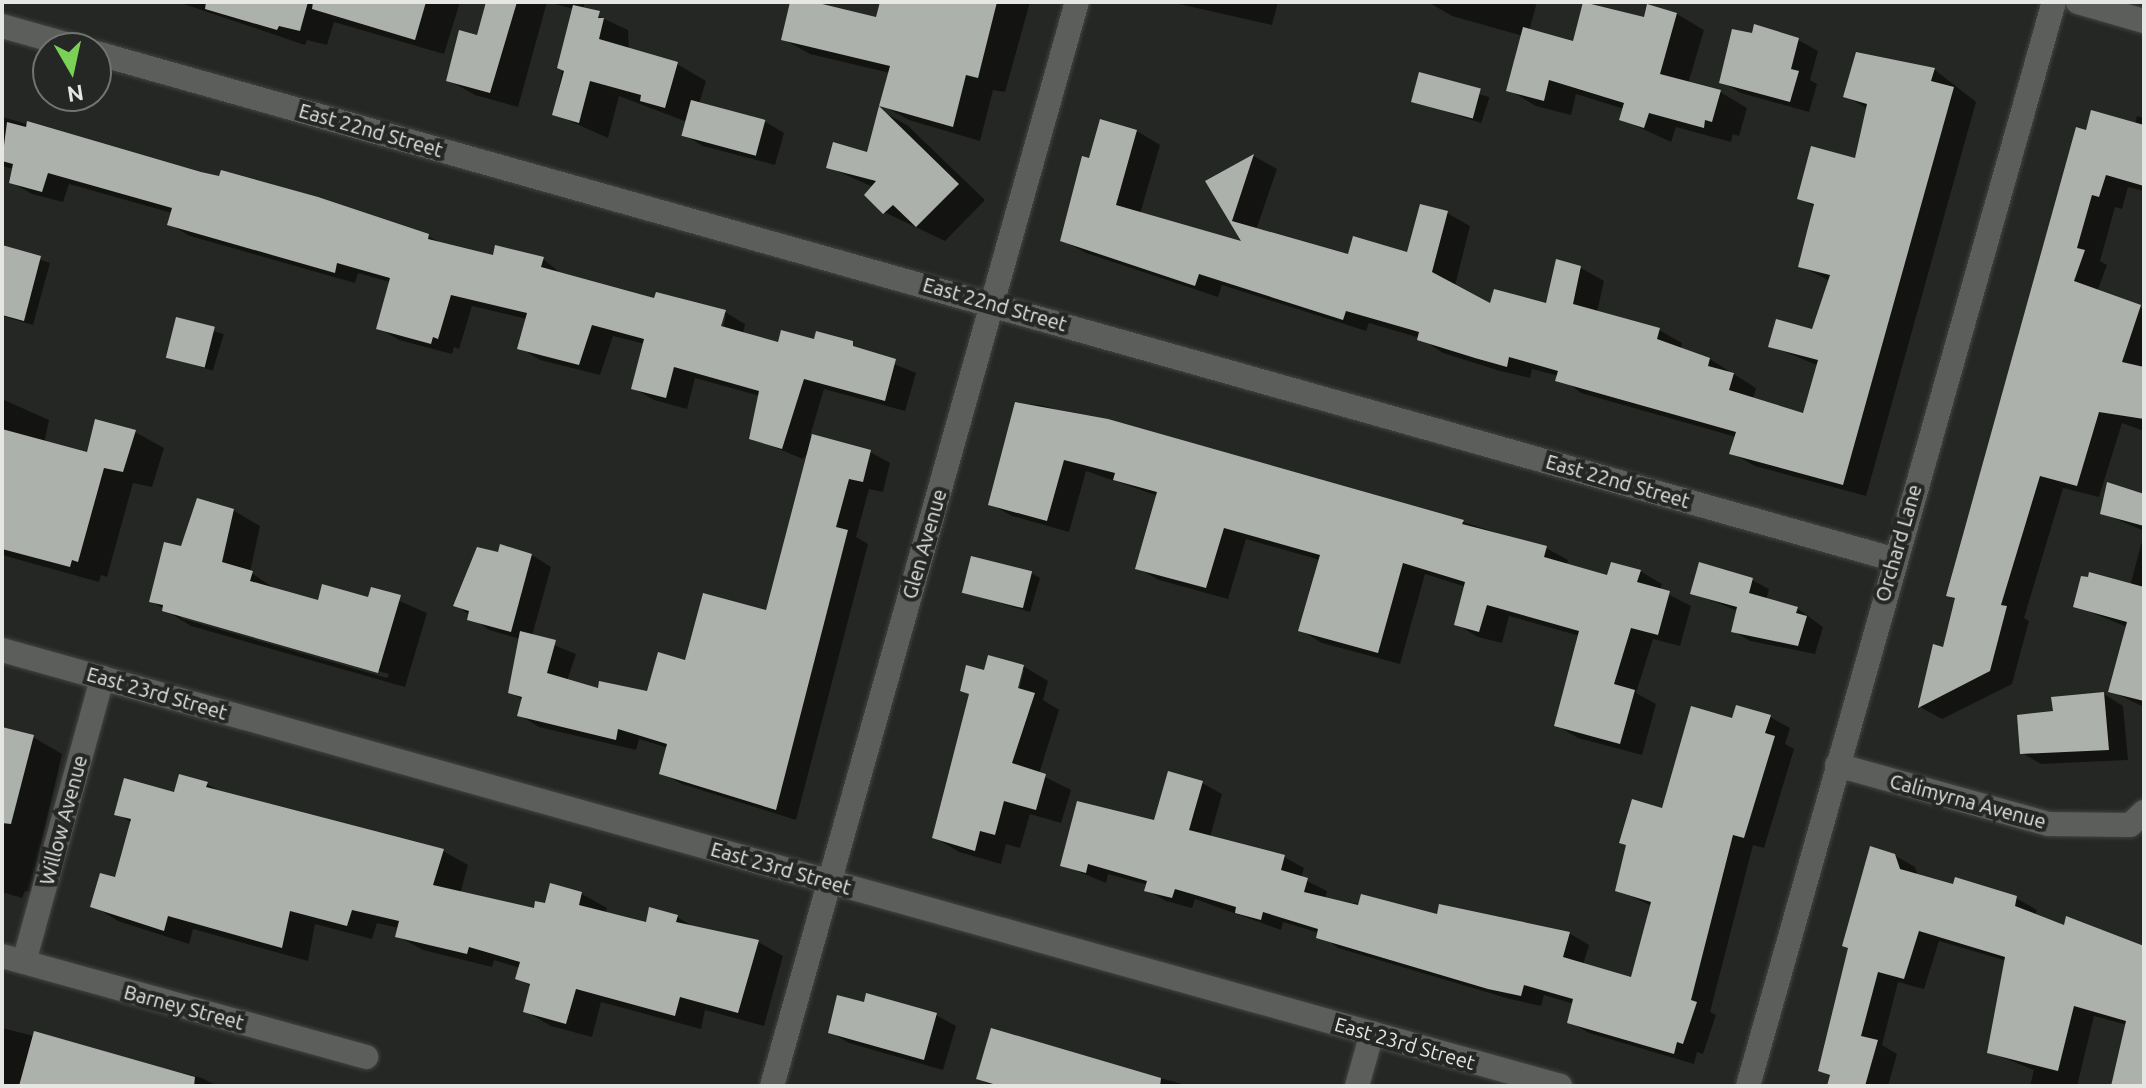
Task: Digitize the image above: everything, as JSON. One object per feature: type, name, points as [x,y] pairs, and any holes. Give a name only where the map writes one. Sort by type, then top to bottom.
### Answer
[{"type":"street","name":"Glen Avenue","points":[[772,1086],[1077,2]]},
{"type":"street","name":"Orchard Lane","points":[[1748,1086],[1893,559],[2054,2]]},
{"type":"street","points":[[2078,2],[2144,21]]},
{"type":"street","points":[[2,26],[32,34]]},
{"type":"street","name":"East 22nd Street","points":[[112,57],[1893,559]]},
{"type":"street","name":"East 23rd Street","points":[[2,650],[1560,1086]]},
{"type":"street","name":"Willow Avenue","points":[[13,959],[102,678]]},
{"type":"street","name":"Calimyrna Avenue","points":[[1837,765],[2049,824],[2130,825],[2144,812]]},
{"type":"street","name":"Barney Street","points":[[13,959],[366,1057]]},
{"type":"street","points":[[1357,1086],[1372,1033]]},
{"type":"building","points":[[206,2],[308,2],[300,31],[279,26],[277,30],[205,9]]},
{"type":"building","points":[[313,2],[426,2],[415,40],[312,9]]},
{"type":"building","points":[[486,2],[517,2],[490,93],[446,81],[459,30],[477,35]]},
{"type":"building","points":[[790,2],[814,2],[876,17],[880,2],[997,2],[978,78],[966,75],[953,127],[879,106],[890,66],[781,40]]},
{"type":"building","points":[[1583,2],[1644,17],[1647,4],[1677,13],[1660,74],[1721,90],[1712,122],[1705,120],[1704,128],[1649,113],[1644,128],[1619,120],[1624,103],[1549,80],[1544,101],[1506,91],[1523,27],[1573,41]]},
{"type":"building","points":[[573,5],[600,11],[598,18],[604,18],[599,39],[678,62],[665,108],[640,101],[641,95],[590,81],[579,123],[552,115],[564,71],[557,68]]},
{"type":"building","points":[[1754,24],[1799,38],[1791,69],[1799,71],[1790,102],[1719,83],[1732,29],[1752,33]]},
{"type":"building","points":[[1856,52],[1935,68],[1931,81],[1954,87],[1843,485],[1729,454],[1736,432],[1555,381],[1558,371],[1509,357],[1507,367],[1417,340],[1419,332],[1346,311],[1343,320],[1199,274],[1195,286],[1060,241],[1082,156],[1089,158],[1100,119],[1137,130],[1116,205],[1241,241],[1205,181],[1254,154],[1232,221],[1348,254],[1353,236],[1407,252],[1420,204],[1448,211],[1432,272],[1490,303],[1494,289],[1546,303],[1556,259],[1581,266],[1573,304],[1660,328],[1657,339],[1710,358],[1708,366],[1734,373],[1729,390],[1803,413],[1818,360],[1768,347],[1776,319],[1812,329],[1830,275],[1798,267],[1814,204],[1797,199],[1811,146],[1855,158],[1867,104],[1843,97]]},
{"type":"building","points":[[1419,72],[1481,89],[1473,119],[1411,102]]},
{"type":"building","points":[[691,100],[765,120],[756,156],[681,136]]},
{"type":"building","points":[[879,106],[959,184],[916,227],[893,205],[883,214],[864,195],[876,181],[826,168],[833,142],[867,152]]},
{"type":"building","points":[[2091,110],[2144,125],[2144,186],[2106,175],[2099,197],[2092,195],[2077,248],[2085,250],[2074,281],[2141,305],[2122,362],[2144,367],[2144,419],[2099,412],[2077,486],[2040,476],[2001,605],[2007,606],[1990,671],[1918,708],[1933,644],[1943,647],[1955,598],[1946,596],[2076,127],[2086,130]]},
{"type":"building","points":[[27,121],[201,172],[219,176],[221,170],[318,197],[429,234],[428,239],[493,255],[495,245],[544,257],[541,267],[654,298],[656,292],[726,310],[721,326],[778,342],[781,330],[814,339],[816,331],[853,341],[853,346],[896,359],[885,401],[804,379],[782,449],[749,439],[759,391],[674,367],[666,398],[631,389],[644,339],[592,325],[579,365],[517,349],[527,313],[451,295],[438,339],[433,337],[431,344],[376,329],[390,278],[337,263],[335,273],[167,225],[172,208],[48,173],[42,192],[9,183],[13,164],[2,161],[7,122],[26,127]]},
{"type":"building","points":[[2,245],[41,256],[24,321],[2,315]]},
{"type":"building","points":[[176,317],[215,327],[205,367],[166,358]]},
{"type":"building","points":[[1015,402],[1108,419],[1464,520],[1462,524],[1547,546],[1544,557],[1607,575],[1611,562],[1641,570],[1637,582],[1670,591],[1658,635],[1631,628],[1614,684],[1635,690],[1620,744],[1554,726],[1579,631],[1487,605],[1479,632],[1454,625],[1465,582],[1403,563],[1378,653],[1298,631],[1320,555],[1224,528],[1206,588],[1135,569],[1157,492],[1113,480],[1115,473],[1064,460],[1047,521],[988,505]]},
{"type":"building","points":[[95,419],[136,430],[123,472],[104,468],[78,562],[72,560],[70,567],[2,549],[2,429],[87,452]]},
{"type":"building","points":[[812,434],[871,450],[863,482],[849,479],[836,527],[848,530],[776,810],[659,774],[667,744],[618,729],[616,740],[517,716],[522,697],[508,693],[520,631],[556,640],[547,673],[598,688],[599,681],[647,691],[658,652],[685,660],[703,593],[766,610]]},
{"type":"building","points":[[2107,482],[2144,494],[2144,526],[2100,514]]},
{"type":"building","points":[[197,498],[234,509],[222,562],[253,571],[250,581],[318,600],[322,584],[368,597],[371,587],[401,595],[378,673],[162,611],[163,605],[149,602],[164,542],[181,546]]},
{"type":"building","points":[[500,544],[532,554],[511,632],[467,620],[469,611],[453,606],[477,547],[498,552]]},
{"type":"building","points":[[971,556],[1032,571],[1023,608],[962,593]]},
{"type":"building","points":[[1699,562],[1753,578],[1749,593],[1798,607],[1796,613],[1807,616],[1798,646],[1731,632],[1737,607],[1690,594]]},
{"type":"building","points":[[2089,572],[2144,587],[2144,701],[2108,692],[2127,622],[2073,607],[2081,576],[2088,577]]},
{"type":"building","points":[[988,655],[1024,665],[1018,688],[1035,693],[1012,763],[1046,774],[1036,810],[1004,801],[995,835],[980,831],[975,851],[932,838],[969,694],[960,691],[966,665],[984,670]]},
{"type":"building","points":[[2104,692],[2109,750],[2020,754],[2017,715],[2053,711],[2051,697]]},
{"type":"building","points":[[1736,705],[1771,715],[1765,733],[1775,736],[1744,838],[1733,835],[1691,1000],[1697,1002],[1683,1044],[1677,1042],[1674,1054],[1567,1023],[1573,999],[1524,985],[1521,996],[1488,989],[1316,938],[1318,929],[1263,912],[1261,920],[1235,913],[1236,907],[1175,889],[1172,898],[1144,891],[1147,881],[1088,864],[1086,873],[1060,866],[1077,801],[1154,820],[1168,771],[1203,781],[1189,830],[1285,855],[1281,870],[1308,878],[1304,892],[1358,905],[1361,894],[1437,914],[1439,904],[1570,932],[1563,957],[1631,977],[1651,902],[1615,891],[1626,845],[1619,843],[1632,799],[1662,808],[1691,706],[1732,718]]},
{"type":"building","points":[[2,727],[34,735],[11,824],[2,823]]},
{"type":"building","points":[[179,774],[208,782],[206,787],[444,849],[433,885],[534,908],[535,901],[545,903],[550,883],[582,892],[579,905],[646,922],[649,907],[678,915],[676,922],[759,940],[738,1013],[680,997],[675,1016],[576,989],[566,1024],[523,1012],[530,984],[515,979],[520,962],[469,947],[467,954],[395,937],[399,921],[352,910],[347,926],[290,911],[282,948],[168,916],[164,931],[90,907],[100,873],[115,877],[131,819],[114,815],[124,778],[174,792]]},
{"type":"building","points":[[1870,846],[1895,854],[1900,869],[1953,884],[1955,877],[2017,896],[2015,906],[2064,925],[2066,916],[2144,946],[2144,1086],[2111,1086],[2126,1021],[2074,1006],[2058,1071],[1987,1053],[2005,957],[1919,931],[1904,979],[1878,972],[1861,1036],[1878,1040],[1865,1086],[1827,1086],[1830,1075],[1818,1071],[1848,948],[1842,946]]},
{"type":"building","points":[[866,993],[937,1013],[924,1060],[828,1033],[837,995],[864,1002]]},
{"type":"building","points":[[991,1028],[1161,1078],[1160,1086],[1000,1086],[976,1079]]},
{"type":"building","points":[[34,1031],[195,1077],[194,1086],[19,1086]]}]
